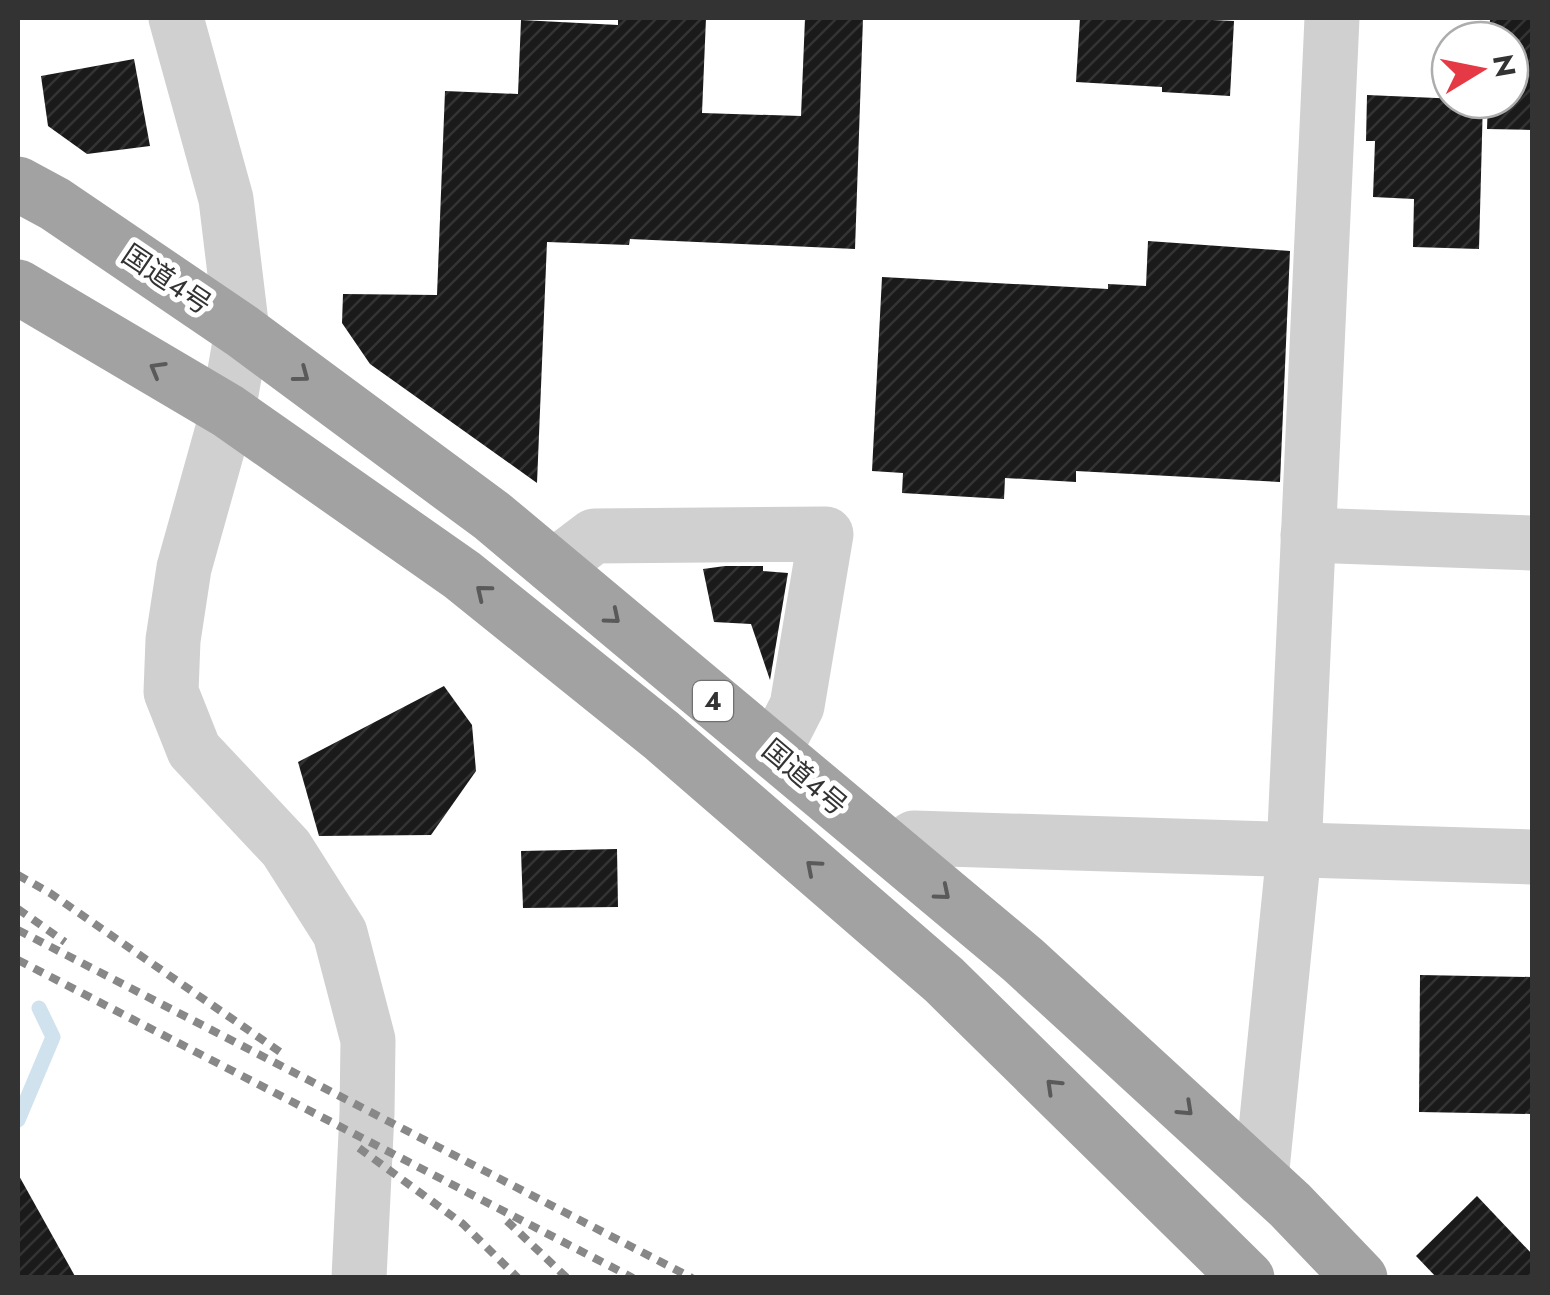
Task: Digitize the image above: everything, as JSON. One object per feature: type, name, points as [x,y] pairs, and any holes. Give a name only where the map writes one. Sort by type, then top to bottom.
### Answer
[{"type":"highway","name":"国道4号","points":[[18,184],[55,204],[242,330],[492,516],[1023,960],[1290,1205],[1360,1278]]},
{"type":"highway","name":"4","points":[[18,287],[228,411],[462,575],[661,735],[944,980],[1247,1278]]},
{"type":"street","points":[[176,18],[226,199],[242,330],[228,411],[184,568],[173,640],[171,692],[194,750],[286,848],[340,933],[368,1040],[359,1278]]},
{"type":"street","points":[[1261,1179],[1294,852],[1332,18]]},
{"type":"street","points":[[553,567],[594,536],[826,534],[796,706],[774,751]]},
{"type":"street","points":[[1308,535],[1532,543]]},
{"type":"street","points":[[894,852],[914,838],[1532,857]]},
{"type":"building","points":[[618,18],[706,18],[702,113],[801,116],[805,18],[863,18],[855,249],[630,239],[629,245],[547,242],[537,483],[370,364],[342,323],[343,294],[437,295],[445,91],[518,94],[521,20],[618,25]]},
{"type":"building","points":[[1080,18],[1234,21],[1230,96],[1076,82]]},
{"type":"building","points":[[1490,19],[1532,20],[1532,130],[1487,129],[1487,120],[1530,120],[1530,20]]},
{"type":"building","points":[[134,59],[150,146],[87,154],[48,126],[41,76]]},
{"type":"building","points":[[1367,95],[1430,98],[1430,120],[1482,120],[1479,249],[1413,247],[1414,199],[1373,197],[1375,141],[1366,141]]},
{"type":"building","points":[[1148,241],[1290,251],[1280,482],[1076,471],[1076,482],[1005,478],[1004,499],[902,493],[903,473],[872,471],[882,277],[1108,289],[1108,284],[1146,286]]},
{"type":"building","points":[[763,566],[763,571],[788,573],[770,680],[751,624],[714,622],[703,569]]},
{"type":"building","points":[[444,686],[472,725],[476,771],[431,835],[319,836],[298,762]]},
{"type":"building","points":[[617,849],[618,907],[523,908],[521,851]]},
{"type":"building","points":[[1420,975],[1532,977],[1532,1114],[1419,1112]]},
{"type":"building","points":[[18,1174],[76,1278],[18,1278]]},
{"type":"building","points":[[1477,1196],[1532,1254],[1532,1278],[1437,1278],[1416,1256]]},
{"type":"waterway","points":[[18,1120],[53,1037],[39,1008]]},
{"type":"railway","points":[[18,875],[283,1054]]},
{"type":"railway","points":[[18,909],[65,942]]},
{"type":"railway","points":[[18,930],[692,1278]]},
{"type":"railway","points":[[18,960],[633,1278]]},
{"type":"railway","points":[[359,1148],[463,1224],[518,1278]]},
{"type":"railway","points":[[507,1221],[567,1278]]}]
